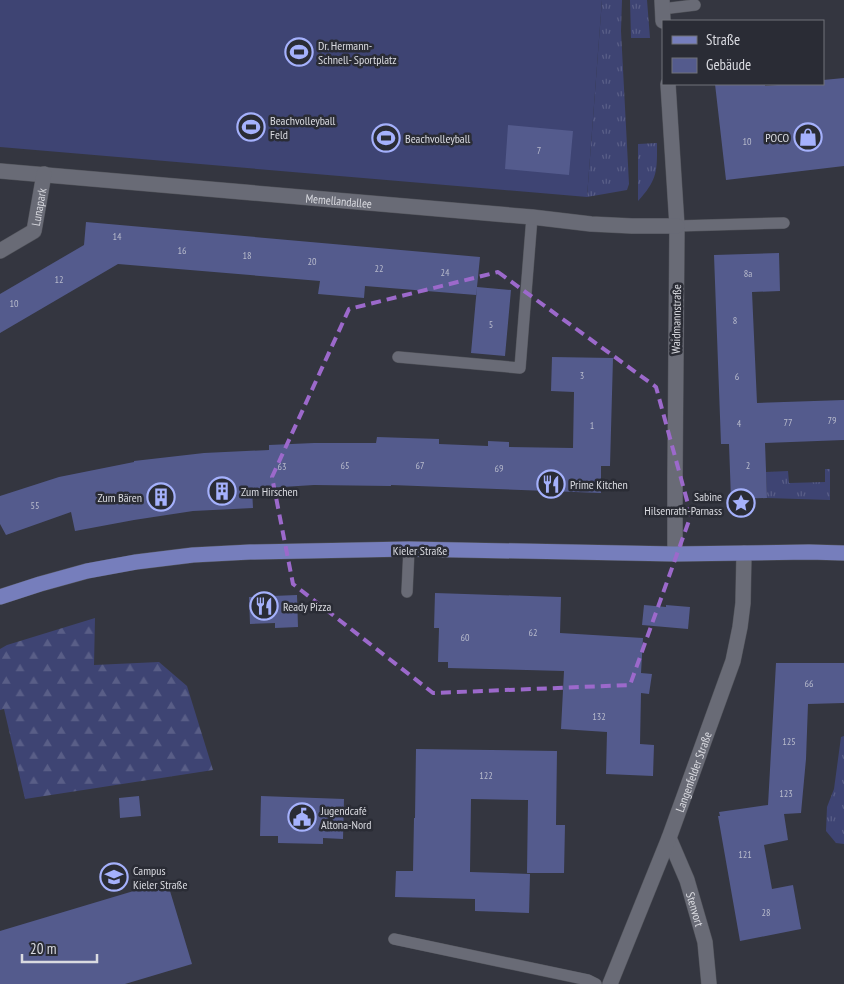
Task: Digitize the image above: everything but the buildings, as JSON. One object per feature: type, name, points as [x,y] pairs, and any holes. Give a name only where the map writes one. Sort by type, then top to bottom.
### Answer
[{"type":"main road","name":"Kieler Straße","points":[[0,597],[87,572],[136,562],[193,555],[409,549],[675,554],[844,552]]},
{"type":"street","name":"Waidmannstraße","points":[[668,85],[677,226],[675,554]]},
{"type":"street","name":"Memellandallee","points":[[0,170],[532,217],[591,224],[677,226]]},
{"type":"street","name":"Lunapark","points":[[0,251],[34,231],[44,174]]},
{"type":"street","name":"Langenfelder Straße","points":[[610,984],[669,838],[733,661],[743,603],[744,553]]},
{"type":"street","name":"Stenvort","points":[[669,838],[687,880],[705,942],[709,984]]},
{"type":"lane","points":[[662,10],[695,5]]},
{"type":"lane","points":[[398,357],[520,368],[532,217]]},
{"type":"lane","points":[[677,226],[784,223]]},
{"type":"lane","points":[[407,592],[409,549]]},
{"type":"lane","points":[[394,939],[588,980],[596,984]]},
{"type":"highlighted area","points":[[498,272],[656,387],[691,515],[630,685],[433,693],[293,584],[272,477],[349,309]]},
{"type":"green space","name":"Dr. Hermann- Schnell- Sportplatz","points":[[0,0],[602,0],[587,197],[0,147]]},
{"type":"green space","points":[[602,0],[622,0],[621,31],[629,184],[627,190],[587,197]]},
{"type":"green space","points":[[630,0],[647,0],[650,38],[631,38]]},
{"type":"green space","points":[[657,143],[655,174],[649,187],[638,201],[638,144]]},
{"type":"green space","points":[[825,469],[830,469],[830,500],[767,498],[766,472],[788,471],[789,483],[825,482]]},
{"type":"green space","points":[[95,618],[94,665],[159,662],[187,686],[213,770],[25,799],[4,709],[0,710],[0,649],[7,645]]},
{"type":"green space","points":[[844,736],[844,844],[836,843],[826,831],[827,807],[834,789],[841,737]]},
{"type":"place","name":"Dr. Hermann- Schnell- Sportplatz","points":[[299,52]]},
{"type":"place","name":"Beachvolleyball Feld","points":[[251,127]]},
{"type":"place","name":"POCO","points":[[808,137]]},
{"type":"place","name":"Beachvolleyball","points":[[386,138]]},
{"type":"place","name":"Prime Kitchen","points":[[551,484]]},
{"type":"place","name":"Zum Hirschen","points":[[222,491]]},
{"type":"place","name":"Zum Bären","points":[[161,497]]},
{"type":"place","name":"Sabine Hilsenrath-Parnass","points":[[741,503]]},
{"type":"place","name":"Ready Pizza","points":[[264,606]]},
{"type":"place","name":"Jugendcafé Altona-Nord","points":[[302,817]]},
{"type":"place","name":"Campus Kieler Straße","points":[[114,877]]}]
